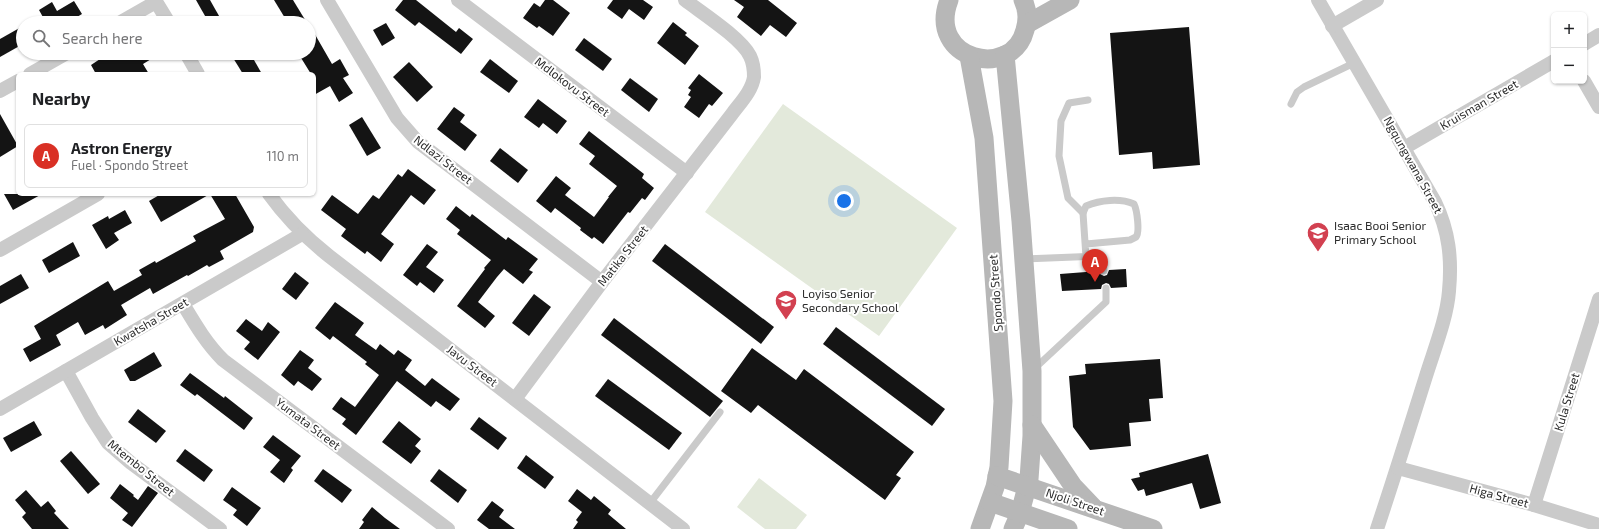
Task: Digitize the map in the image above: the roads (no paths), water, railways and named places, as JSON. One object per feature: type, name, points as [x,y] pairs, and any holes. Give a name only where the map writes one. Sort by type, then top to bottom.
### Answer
[{"type":"main road","points":[[943,3],[946,27],[949,37],[954,45],[970,56],[981,59],[994,59],[1006,55],[1020,42],[1027,24],[1027,14],[1023,0]]},
{"type":"main road","points":[[1027,24],[1070,0]]},
{"type":"main road","points":[[1006,55],[1024,259],[1032,372],[1032,425],[1028,486],[1017,521]]},
{"type":"main road","name":"Spondo Street","points":[[970,56],[984,138],[998,320],[1002,401],[1002,428],[997,476],[990,502],[980,529]]},
{"type":"main road","points":[[1032,425],[1073,486],[1095,509]]},
{"type":"main road","name":"Njoli Street","points":[[997,476],[1153,529]]},
{"type":"main road","points":[[990,502],[1017,521],[1068,529]]},
{"type":"street","name":"Ndlazi Street","points":[[327,0],[397,118],[411,135],[418,142],[602,282]]},
{"type":"street","name":"Mdlokovu Street","points":[[458,0],[687,173]]},
{"type":"street","name":"Matika Street","points":[[515,399],[602,282],[748,92],[754,77],[750,55],[740,43],[685,0]]},
{"type":"street","name":"Ngqungwana Street","points":[[1318,0],[1435,202],[1446,230],[1450,268],[1449,292],[1440,330],[1398,468],[1377,529]]},
{"type":"street","points":[[1332,26],[1377,0]]},
{"type":"street","points":[[131,16],[156,1],[165,16]]},
{"type":"street","points":[[1587,42],[1599,35]]},
{"type":"street","points":[[34,72],[55,60]]},
{"type":"street","points":[[190,60],[197,72]]},
{"type":"street","name":"Kruisman Street","points":[[1404,148],[1551,63]]},
{"type":"street","points":[[0,91],[16,82]]},
{"type":"street","points":[[1586,84],[1599,107]]},
{"type":"street","points":[[0,250],[94,196]]},
{"type":"street","name":"Javu Street","points":[[270,196],[287,218],[302,234],[335,261],[683,529]]},
{"type":"street","name":"Kwatsha Street","points":[[0,410],[302,234]]},
{"type":"street","name":"Kula Street","points":[[1534,506],[1599,299]]},
{"type":"street","name":"Yumata Street","points":[[183,304],[208,344],[223,360],[448,529]]},
{"type":"street","name":"Mtembo Street","points":[[66,371],[92,418],[108,443],[131,463],[220,529]]},
{"type":"street","name":"Higa Street","points":[[1398,468],[1599,525]]},
{"type":"lane","points":[[1291,104],[1297,92],[1304,87],[1354,63]]},
{"type":"lane","points":[[1083,213],[1068,198],[1058,156],[1061,121],[1069,103],[1088,100]]},
{"type":"lane","points":[[1086,244],[1130,240],[1135,238],[1138,234],[1137,211],[1134,204],[1126,200],[1093,203],[1086,206],[1083,213],[1086,257]]},
{"type":"lane","points":[[1024,259],[1099,256],[1102,258],[1104,271]]},
{"type":"lane","points":[[1032,372],[1106,302],[1106,288]]},
{"type":"lane","points":[[650,503],[720,412]]},
{"type":"place","name":"Isaac Booi Senior Primary School","points":[[1318,252]]},
{"type":"place","name":"Astron Energy","points":[[1095,282]]},
{"type":"place","name":"Loyiso Senior Secondary School","points":[[786,320]]}]
